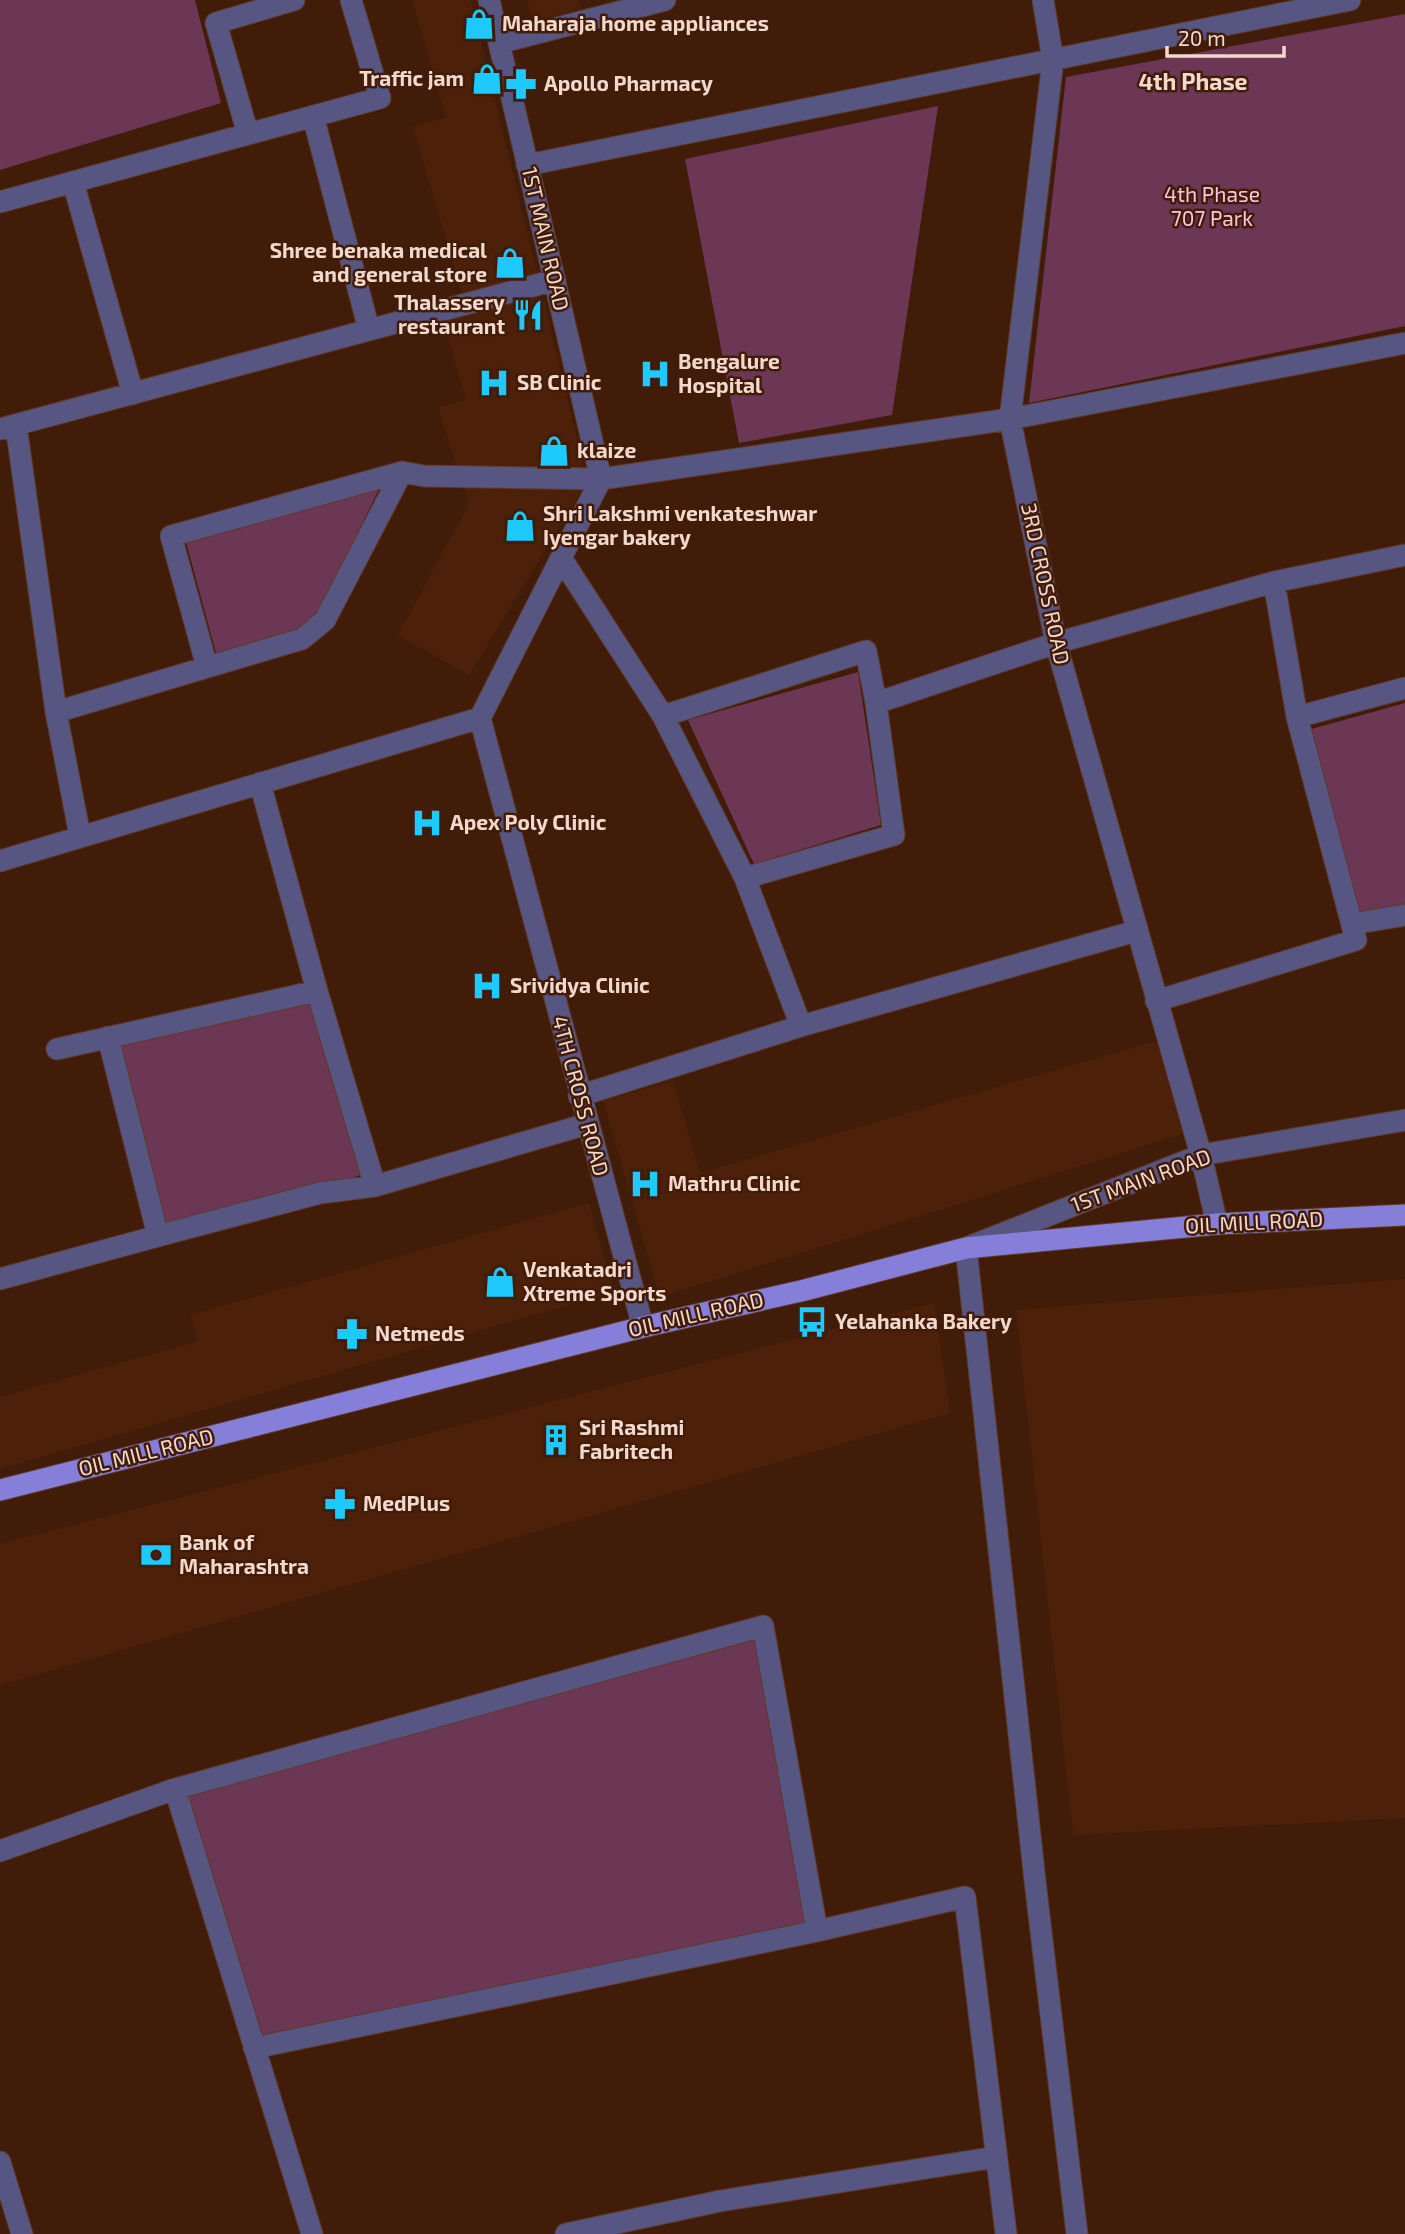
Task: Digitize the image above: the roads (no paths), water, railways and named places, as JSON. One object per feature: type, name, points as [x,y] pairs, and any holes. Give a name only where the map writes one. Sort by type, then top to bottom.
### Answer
[{"type":"main road","name":"OIL MILL ROAD","points":[[0,1490],[643,1326],[805,1290],[965,1248],[1217,1224],[1405,1215]]},
{"type":"street","points":[[248,134],[216,23],[294,0]]},
{"type":"street","points":[[0,202],[380,98],[351,0]]},
{"type":"street","name":"1ST MAIN ROAD","points":[[489,0],[601,479]]},
{"type":"street","points":[[499,43],[665,0]]},
{"type":"street","name":"3RD CROSS ROAD","points":[[1043,0],[1053,60],[1010,419],[1056,643],[1201,1155],[1217,1224]]},
{"type":"street","points":[[527,165],[1350,0]]},
{"type":"street","points":[[313,116],[369,330]]},
{"type":"street","points":[[74,182],[133,394]]},
{"type":"street","points":[[80,836],[56,712],[8,427],[555,280]]},
{"type":"street","points":[[207,667],[171,536],[402,472],[424,476],[601,479],[1010,419],[1405,343]]},
{"type":"street","points":[[56,712],[302,639],[326,620],[402,472]]},
{"type":"street","points":[[0,861],[480,718],[601,479]]},
{"type":"street","points":[[876,702],[1056,643],[1274,582],[1405,555]]},
{"type":"street","points":[[561,558],[663,716],[746,878],[801,1026]]},
{"type":"street","points":[[1156,1001],[1356,940],[1297,717],[1274,582]]},
{"type":"street","points":[[663,716],[866,651],[876,702],[894,835],[746,878]]},
{"type":"street","points":[[1297,717],[1405,688]]},
{"type":"street","name":"4TH CROSS ROAD","points":[[480,718],[579,1096],[643,1326]]},
{"type":"street","points":[[260,783],[374,1186]]},
{"type":"street","points":[[1352,924],[1405,915]]},
{"type":"street","points":[[579,1096],[801,1026],[1136,931]]},
{"type":"street","points":[[57,1049],[317,991]]},
{"type":"street","points":[[108,1037],[158,1237]]},
{"type":"street","name":"1ST MAIN ROAD","points":[[965,1248],[1201,1155],[1405,1120]]},
{"type":"street","points":[[0,1279],[320,1193],[374,1186],[587,1124]]},
{"type":"street","points":[[965,1248],[1031,1853],[1077,2234]]},
{"type":"street","points":[[0,1851],[175,1789],[763,1626],[817,1931]]},
{"type":"street","points":[[175,1789],[312,2234]]},
{"type":"street","points":[[254,2048],[817,1931],[965,1897],[1006,2234]]},
{"type":"street","points":[[566,2234],[720,2200],[996,2157]]},
{"type":"street","points":[[0,2162],[23,2234]]},
{"type":"place","name":"Maharaja home appliances","points":[[479,24]]},
{"type":"place","name":"Traffic jam","points":[[487,79]]},
{"type":"place","name":"Apollo Pharmacy","points":[[521,84]]},
{"type":"place","name":"Shree benaka medical and general store","points":[[510,263]]},
{"type":"place","name":"Thalassery restaurant","points":[[528,315]]},
{"type":"place","name":"Bengalure Hospital","points":[[655,374]]},
{"type":"place","name":"SB Clinic","points":[[494,383]]},
{"type":"place","name":"klaize","points":[[554,451]]},
{"type":"place","name":"Shri Lakshmi venkateshwar Iyengar bakery","points":[[520,526]]},
{"type":"place","name":"Apex Poly Clinic","points":[[427,823]]},
{"type":"place","name":"Srividya Clinic","points":[[487,986]]},
{"type":"place","name":"Mathru Clinic","points":[[645,1184]]},
{"type":"place","name":"Venkatadri Xtreme Sports","points":[[500,1282]]},
{"type":"place","name":"Yelahanka Bakery","points":[[812,1322]]},
{"type":"place","name":"Netmeds","points":[[352,1334]]},
{"type":"place","name":"Sri Rashmi Fabritech","points":[[556,1440]]},
{"type":"place","name":"MedPlus","points":[[340,1504]]},
{"type":"place","name":"Bank of Maharashtra","points":[[156,1555]]},
{"type":"district","name":"4th Phase","points":[[1193,82]]},
{"type":"park label","name":"4th Phase 707 Park","points":[[1212,207]]}]
